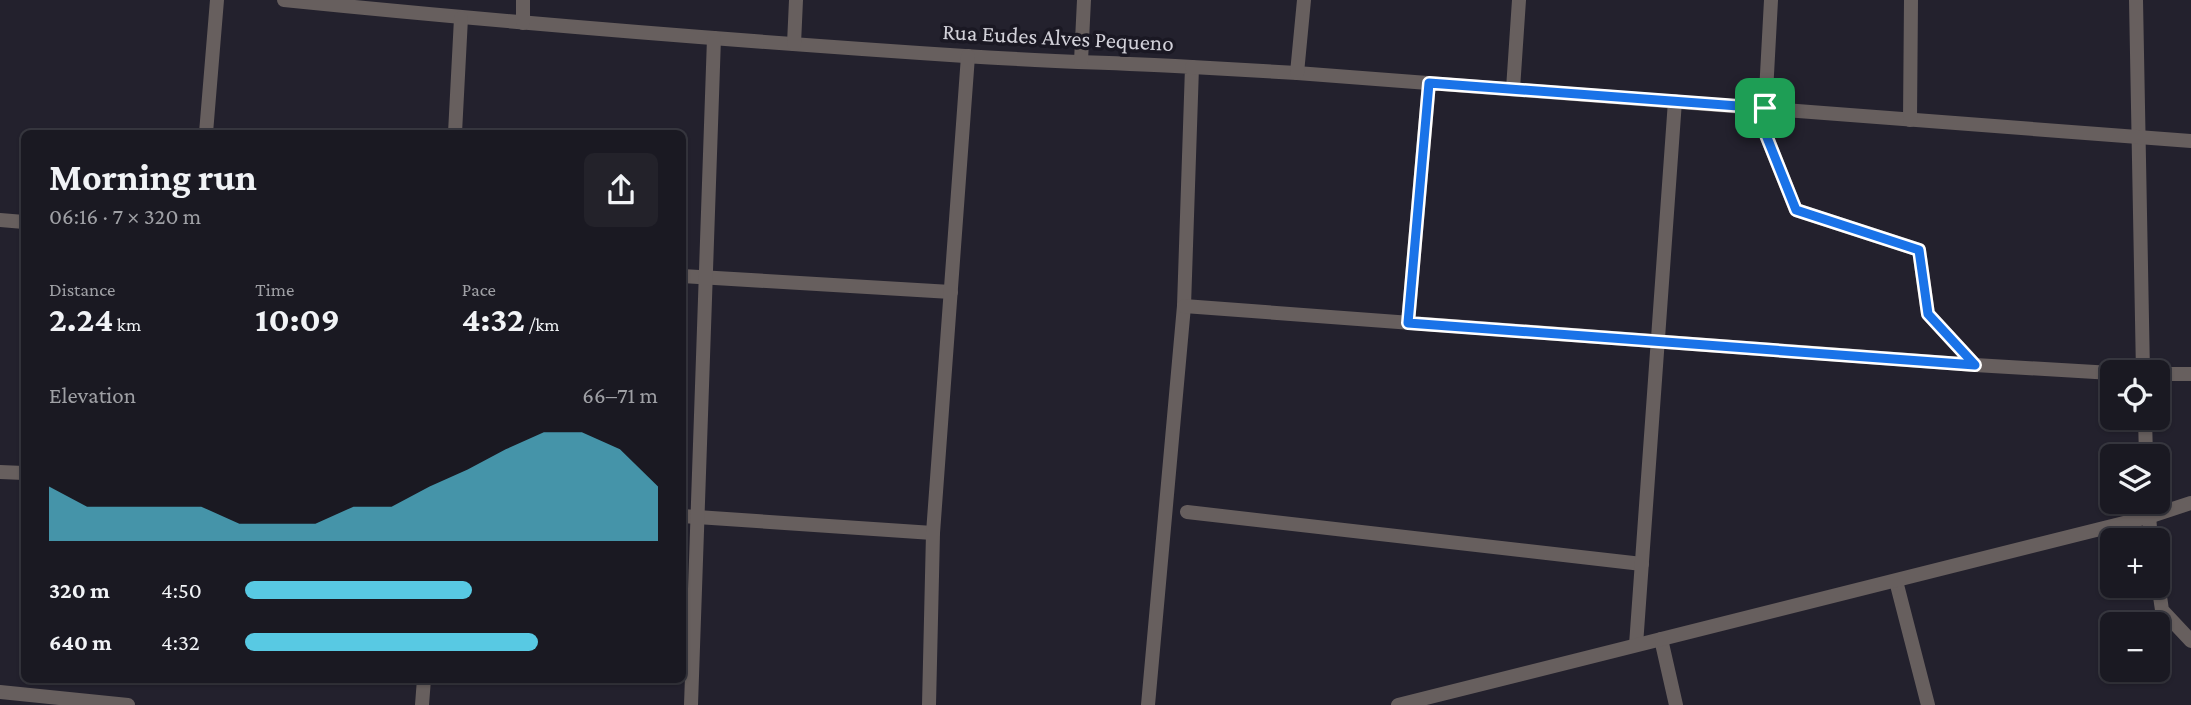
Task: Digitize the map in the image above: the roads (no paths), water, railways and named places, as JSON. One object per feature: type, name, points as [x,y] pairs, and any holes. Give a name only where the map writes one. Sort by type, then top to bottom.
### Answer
[{"type":"street","points":[[206,130],[217,0]]},
{"type":"street","name":"Rua Eudes Alves Pequeno","points":[[284,0],[461,18],[794,44],[1192,67],[1184,306],[1149,705]]},
{"type":"street","points":[[523,0],[523,23]]},
{"type":"street","points":[[794,44],[796,0]]},
{"type":"street","points":[[1081,61],[1084,0]]},
{"type":"street","points":[[1297,73],[1304,0]]},
{"type":"street","points":[[1513,89],[1519,0]]},
{"type":"street","points":[[1771,0],[1764,130],[1796,210],[1919,250],[1928,314],[1975,365]]},
{"type":"street","points":[[1910,0],[1910,120]]},
{"type":"street","points":[[2136,0],[2143,360]]},
{"type":"street","points":[[455,130],[461,18]]},
{"type":"street","points":[[691,705],[690,517],[705,278],[714,38]]},
{"type":"street","points":[[929,705],[933,533],[968,56]]},
{"type":"street","points":[[1192,67],[2191,141]]},
{"type":"street","points":[[1408,323],[1429,83]]},
{"type":"street","points":[[1636,645],[1675,102]]},
{"type":"street","points":[[0,220],[21,222]]},
{"type":"street","points":[[686,276],[951,292]]},
{"type":"street","points":[[1184,306],[2100,372]]},
{"type":"street","points":[[2170,374],[2191,374]]},
{"type":"street","points":[[0,472],[21,473]]},
{"type":"street","points":[[2170,506],[2191,503]]},
{"type":"street","points":[[1187,512],[1642,564]]},
{"type":"street","points":[[1398,705],[1433,701],[1636,645],[1896,580],[2134,514]]},
{"type":"street","points":[[690,517],[933,533]]},
{"type":"street","points":[[1896,580],[1928,705]]},
{"type":"street","points":[[2160,598],[2162,610],[2191,641]]},
{"type":"street","points":[[1661,639],[1676,705]]},
{"type":"street","points":[[422,705],[424,683]]},
{"type":"street","points":[[0,692],[128,705]]}]
